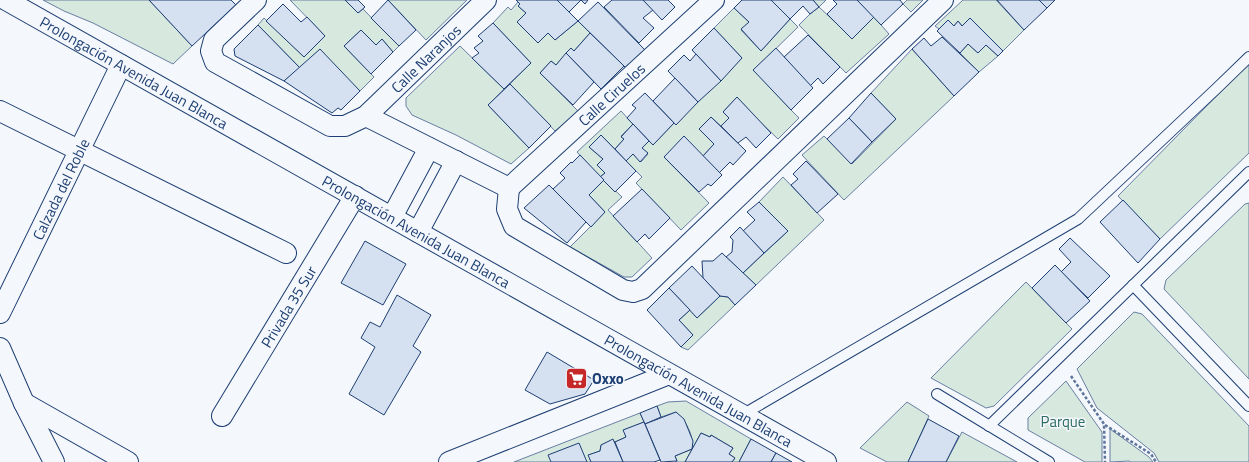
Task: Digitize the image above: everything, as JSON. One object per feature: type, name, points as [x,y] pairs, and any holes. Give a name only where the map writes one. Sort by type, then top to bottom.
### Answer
[{"type":"street","name":"Prolongación Avenida Juan Blanca","points":[[6,0],[826,462]]},
{"type":"street","name":"Calle Naranjos","points":[[256,0],[214,40],[211,51],[215,62],[330,126],[345,126],[366,116],[486,0]]},
{"type":"street","name":"Calle Ciruelos","points":[[509,188],[714,0]]},
{"type":"street","points":[[366,116],[509,188],[506,209],[514,226],[623,290],[633,292],[642,289],[943,0]]},
{"type":"street","name":"Calzada del Roble","points":[[0,313],[121,65]]},
{"type":"street","points":[[0,111],[286,253]]},
{"type":"street","points":[[392,217],[429,148]]},
{"type":"street","points":[[418,232],[456,161]]},
{"type":"street","name":"Privada 35 Sur","points":[[222,416],[355,196]]},
{"type":"street","points":[[0,348],[24,402],[54,462]]},
{"type":"street","points":[[449,462],[669,374]]},
{"type":"street","points":[[24,402],[128,462]]},
{"type":"lane","points":[[742,415],[1078,219],[1249,57]]},
{"type":"lane","points":[[989,426],[1248,174]]},
{"type":"lane","points":[[1133,285],[1249,406]]},
{"type":"lane","points":[[937,394],[1049,462]]},
{"type":"path","points":[[1071,376],[1104,424],[1151,454],[1156,462]]},
{"type":"path","points":[[1104,424],[1105,462]]},
{"type":"green space","points":[[43,0],[149,0],[192,46],[173,64],[93,23],[64,11]]},
{"type":"green space","points":[[290,0],[345,0],[358,13],[363,9],[399,46],[393,52],[382,39],[376,45],[361,30],[344,46],[374,77],[360,91],[300,68],[258,25],[264,18],[304,57],[325,36]]},
{"type":"green space","points":[[388,0],[467,0],[426,40]]},
{"type":"green space","points":[[813,0],[826,0],[819,7]]},
{"type":"green space","points":[[907,0],[923,0],[911,12],[903,4]]},
{"type":"green space","points":[[963,0],[996,0],[1024,30],[1003,51],[970,18],[962,26],[958,21],[954,26],[948,20],[939,29],[935,26]]},
{"type":"green space","points":[[518,2],[520,4],[518,6],[526,13],[538,43],[548,33],[555,40],[578,21],[590,33],[574,51],[571,49],[556,65],[551,61],[540,73],[579,112],[555,131],[510,84],[531,63],[493,23],[508,7],[511,10]]},
{"type":"green space","points":[[819,7],[852,38],[874,17],[889,34],[846,73],[799,25]]},
{"type":"green space","points":[[734,8],[749,22],[741,30],[761,51],[790,19],[798,27],[754,70],[799,118],[778,139],[737,97],[723,112],[729,118],[721,126],[711,117],[699,129],[714,144],[703,156],[664,157],[709,203],[681,230],[636,183],[642,177],[626,161],[633,154],[641,162],[648,154],[642,148],[649,141],[653,145],[742,58],[714,28]]},
{"type":"green space","points":[[968,44],[978,53],[986,45],[998,56],[979,72],[960,53]]},
{"type":"green space","points":[[460,46],[504,89],[488,105],[529,148],[511,164],[456,135],[412,115],[406,106],[406,98]]},
{"type":"green space","points":[[912,49],[954,96],[844,200],[802,155],[824,136],[852,164],[896,119],[871,93]]},
{"type":"green space","points":[[1249,63],[1249,153],[1160,239],[1118,196]]},
{"type":"green space","points":[[621,111],[633,124],[621,136],[624,139],[615,149],[601,135],[589,147],[603,159],[605,173],[600,177],[577,152]]},
{"type":"green space","points":[[783,177],[824,220],[756,285],[743,273],[787,232],[759,202]]},
{"type":"green space","points":[[604,180],[622,197],[608,210],[652,258],[632,277],[624,277],[570,247],[605,212],[589,195]]},
{"type":"green space","points":[[1249,203],[1249,379],[1164,289],[1166,280],[1245,204]]},
{"type":"green space","points":[[1026,282],[1072,329],[994,406],[986,408],[931,378]]},
{"type":"green space","points":[[720,296],[728,297],[735,305],[688,350],[681,347],[693,335],[679,320],[690,310],[697,318]]},
{"type":"green space","points":[[1134,312],[1142,314],[1249,426],[1249,462],[1159,462],[1154,453],[1097,408],[1077,369]]},
{"type":"green space","name":"Parque","points":[[1066,381],[1102,432],[1102,462],[1085,462],[1028,430],[1028,418]]},
{"type":"green space","points":[[686,401],[751,439],[739,462],[732,462],[735,458],[729,454],[733,448],[711,435],[710,437],[701,433],[685,462],[675,462],[677,461],[675,456],[692,449],[692,439],[686,424],[676,412],[661,417],[657,406],[668,402]]},
{"type":"green space","points":[[907,402],[929,416],[908,462],[887,462],[860,448]]},
{"type":"green space","points":[[640,413],[644,422],[624,430],[626,437],[615,442],[613,440],[601,445],[600,451],[589,455],[591,462],[514,462]]},
{"type":"green space","points":[[1110,429],[1149,457],[1153,462],[1110,462]]},
{"type":"green space","points":[[962,432],[1017,462],[946,462]]},
{"type":"building","points":[[149,0],[231,0],[236,5],[192,46]]},
{"type":"building","points":[[345,0],[358,0],[365,7],[358,13]]},
{"type":"building","points":[[388,0],[416,30],[399,46],[371,18]]},
{"type":"building","points":[[516,0],[557,0],[578,21],[555,40],[548,33],[538,43],[517,22],[526,13],[518,6],[520,4]]},
{"type":"building","points":[[557,0],[581,0],[569,12]]},
{"type":"building","points":[[581,0],[588,0],[585,4]]},
{"type":"building","points":[[612,0],[643,0],[653,10],[643,18],[654,28],[639,43],[604,7]]},
{"type":"building","points":[[643,0],[668,0],[675,7],[662,20]]},
{"type":"building","points":[[742,0],[771,0],[790,19],[761,51],[741,29],[749,22],[734,8]]},
{"type":"building","points":[[771,0],[813,0],[819,7],[810,14],[803,6],[790,19]]},
{"type":"building","points":[[833,0],[857,0],[874,17],[852,39],[827,14],[837,4]]},
{"type":"building","points":[[857,0],[900,0],[903,4],[881,25]]},
{"type":"building","points":[[997,0],[1039,0],[1047,8],[1024,30]]},
{"type":"building","points":[[1039,0],[1055,0],[1047,8]]},
{"type":"building","points":[[598,2],[645,50],[626,68],[578,21]]},
{"type":"building","points":[[283,4],[301,22],[307,17],[325,36],[304,57],[266,21]]},
{"type":"building","points":[[970,18],[1003,51],[998,56],[986,45],[978,53],[968,44],[960,53],[937,31],[948,20],[954,26],[958,21],[962,26]]},
{"type":"building","points":[[493,23],[531,63],[504,89],[472,58],[479,53],[474,48],[483,41],[478,36]]},
{"type":"building","points":[[258,25],[300,68],[284,81],[235,56],[234,49]]},
{"type":"building","points":[[714,28],[742,58],[721,81],[692,50]]},
{"type":"building","points":[[361,30],[376,45],[382,39],[393,52],[371,74],[344,46]]},
{"type":"building","points":[[590,33],[624,66],[601,89],[566,53],[571,48],[574,51]]},
{"type":"building","points":[[808,35],[840,67],[823,84],[818,78],[810,86],[784,57]]},
{"type":"building","points":[[942,37],[979,72],[954,96],[912,49],[924,38],[931,46]]},
{"type":"building","points":[[776,48],[813,88],[791,110],[753,70]]},
{"type":"building","points":[[320,49],[360,91],[341,110],[338,108],[332,113],[284,81]]},
{"type":"building","points":[[566,53],[594,82],[573,105],[540,73],[551,61],[556,65]]},
{"type":"building","points":[[696,54],[721,81],[698,102],[668,71],[684,55],[690,61]]},
{"type":"building","points":[[675,78],[698,102],[676,125],[653,101]]},
{"type":"building","points":[[510,84],[551,126],[529,148],[488,105]]},
{"type":"building","points":[[645,93],[674,123],[653,145],[627,118],[636,108],[632,105]]},
{"type":"building","points":[[871,93],[896,119],[872,142],[849,118]]},
{"type":"building","points":[[737,97],[771,133],[756,148],[746,137],[738,143],[721,126],[729,118],[723,112]]},
{"type":"building","points":[[711,117],[746,151],[733,165],[730,162],[719,173],[703,156],[714,144],[699,129]]},
{"type":"building","points":[[849,118],[872,142],[851,164],[827,139]]},
{"type":"building","points":[[633,124],[649,141],[642,148],[648,153],[640,162],[633,154],[626,161],[615,149],[624,139],[621,137]]},
{"type":"building","points":[[601,135],[636,171],[615,192],[600,177],[605,173],[597,165],[603,159],[589,147]]},
{"type":"building","points":[[684,136],[722,175],[711,186],[708,184],[699,192],[664,157]]},
{"type":"building","points":[[580,155],[604,180],[589,195],[605,212],[591,227],[553,189],[565,178],[560,173]]},
{"type":"building","points":[[806,161],[838,194],[817,213],[791,185],[798,179],[793,174]]},
{"type":"building","points":[[549,185],[586,222],[567,243],[524,208]]},
{"type":"building","points":[[642,189],[670,218],[649,239],[645,234],[637,242],[613,216]]},
{"type":"building","points":[[1123,200],[1160,239],[1138,263],[1100,222]]},
{"type":"building","points":[[759,202],[788,231],[764,253],[743,231],[755,220],[747,212]]},
{"type":"building","points":[[740,227],[764,253],[743,273],[726,257],[732,252],[733,240],[730,237]]},
{"type":"building","points":[[1070,238],[1110,276],[1088,298],[1061,272],[1071,262],[1059,249]]},
{"type":"building","points":[[365,241],[406,264],[383,305],[341,283]]},
{"type":"building","points":[[722,253],[756,285],[735,305],[728,297],[720,296],[703,278],[702,261],[713,261]]},
{"type":"building","points":[[1055,265],[1090,301],[1066,323],[1032,288]]},
{"type":"building","points":[[692,266],[720,296],[697,318],[669,288]]},
{"type":"building","points":[[669,288],[690,310],[679,320],[693,335],[681,347],[647,310]]},
{"type":"building","points":[[397,295],[431,315],[413,346],[421,352],[384,415],[349,394],[375,347],[361,338],[370,322],[380,327]]},
{"type":"building","points":[[547,352],[594,380],[585,394],[550,404],[525,390]]},
{"type":"building","points":[[657,406],[661,417],[645,424],[640,413]]},
{"type":"building","points":[[676,412],[684,419],[693,441],[692,449],[675,456],[677,461],[661,462],[645,424]]},
{"type":"building","points":[[928,419],[959,436],[946,462],[908,462]]},
{"type":"building","points":[[644,422],[660,460],[654,462],[623,462],[615,442],[626,437],[623,430]]},
{"type":"building","points":[[701,433],[710,437],[711,435],[733,448],[729,454],[735,458],[732,462],[685,462]]},
{"type":"building","points":[[613,439],[623,462],[591,462],[588,455],[600,451],[601,445]]},
{"type":"building","points":[[751,439],[776,453],[771,462],[739,462]]},
{"type":"building","points":[[579,443],[587,462],[551,462],[548,455]]},
{"type":"building","points":[[776,453],[792,462],[771,462]]},
{"type":"place","name":"Oxxo","points":[[577,378]]}]
